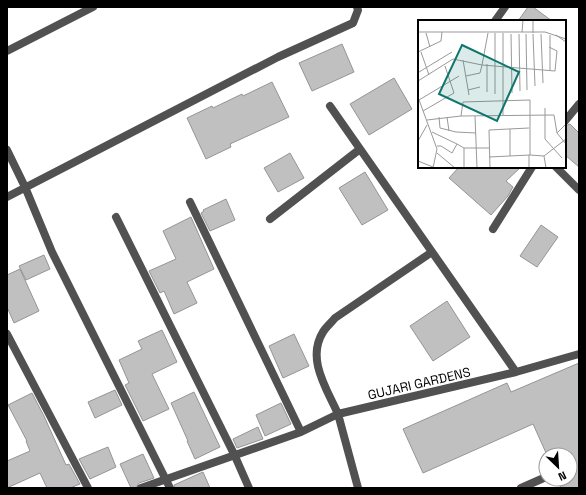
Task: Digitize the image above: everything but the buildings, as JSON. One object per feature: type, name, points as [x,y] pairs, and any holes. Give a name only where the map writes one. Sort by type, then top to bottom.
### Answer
[{"type":"street","points":[[7,51],[93,7]]},
{"type":"street","points":[[7,197],[278,57],[354,23],[358,10],[357,7]]},
{"type":"street","points":[[496,20],[505,7]]},
{"type":"street","points":[[566,120],[579,104]]},
{"type":"street","points":[[330,106],[516,372]]},
{"type":"street","points":[[270,219],[360,149]]},
{"type":"street","points":[[7,150],[25,187],[52,252],[170,488]]},
{"type":"street","points":[[492,229],[531,168]]},
{"type":"street","points":[[557,168],[579,190]]},
{"type":"street","points":[[190,202],[301,432]]},
{"type":"street","points":[[116,217],[234,454],[249,488]]},
{"type":"street","points":[[358,488],[338,414],[318,369],[316,354],[318,343],[323,332],[335,318],[432,252]]},
{"type":"street","points":[[7,334],[88,488]]},
{"type":"street","name":"GUJARI GARDENS","points":[[141,488],[234,454],[301,432],[338,414],[516,372],[579,354]]},
{"type":"street","points":[[521,488],[538,480]]}]
